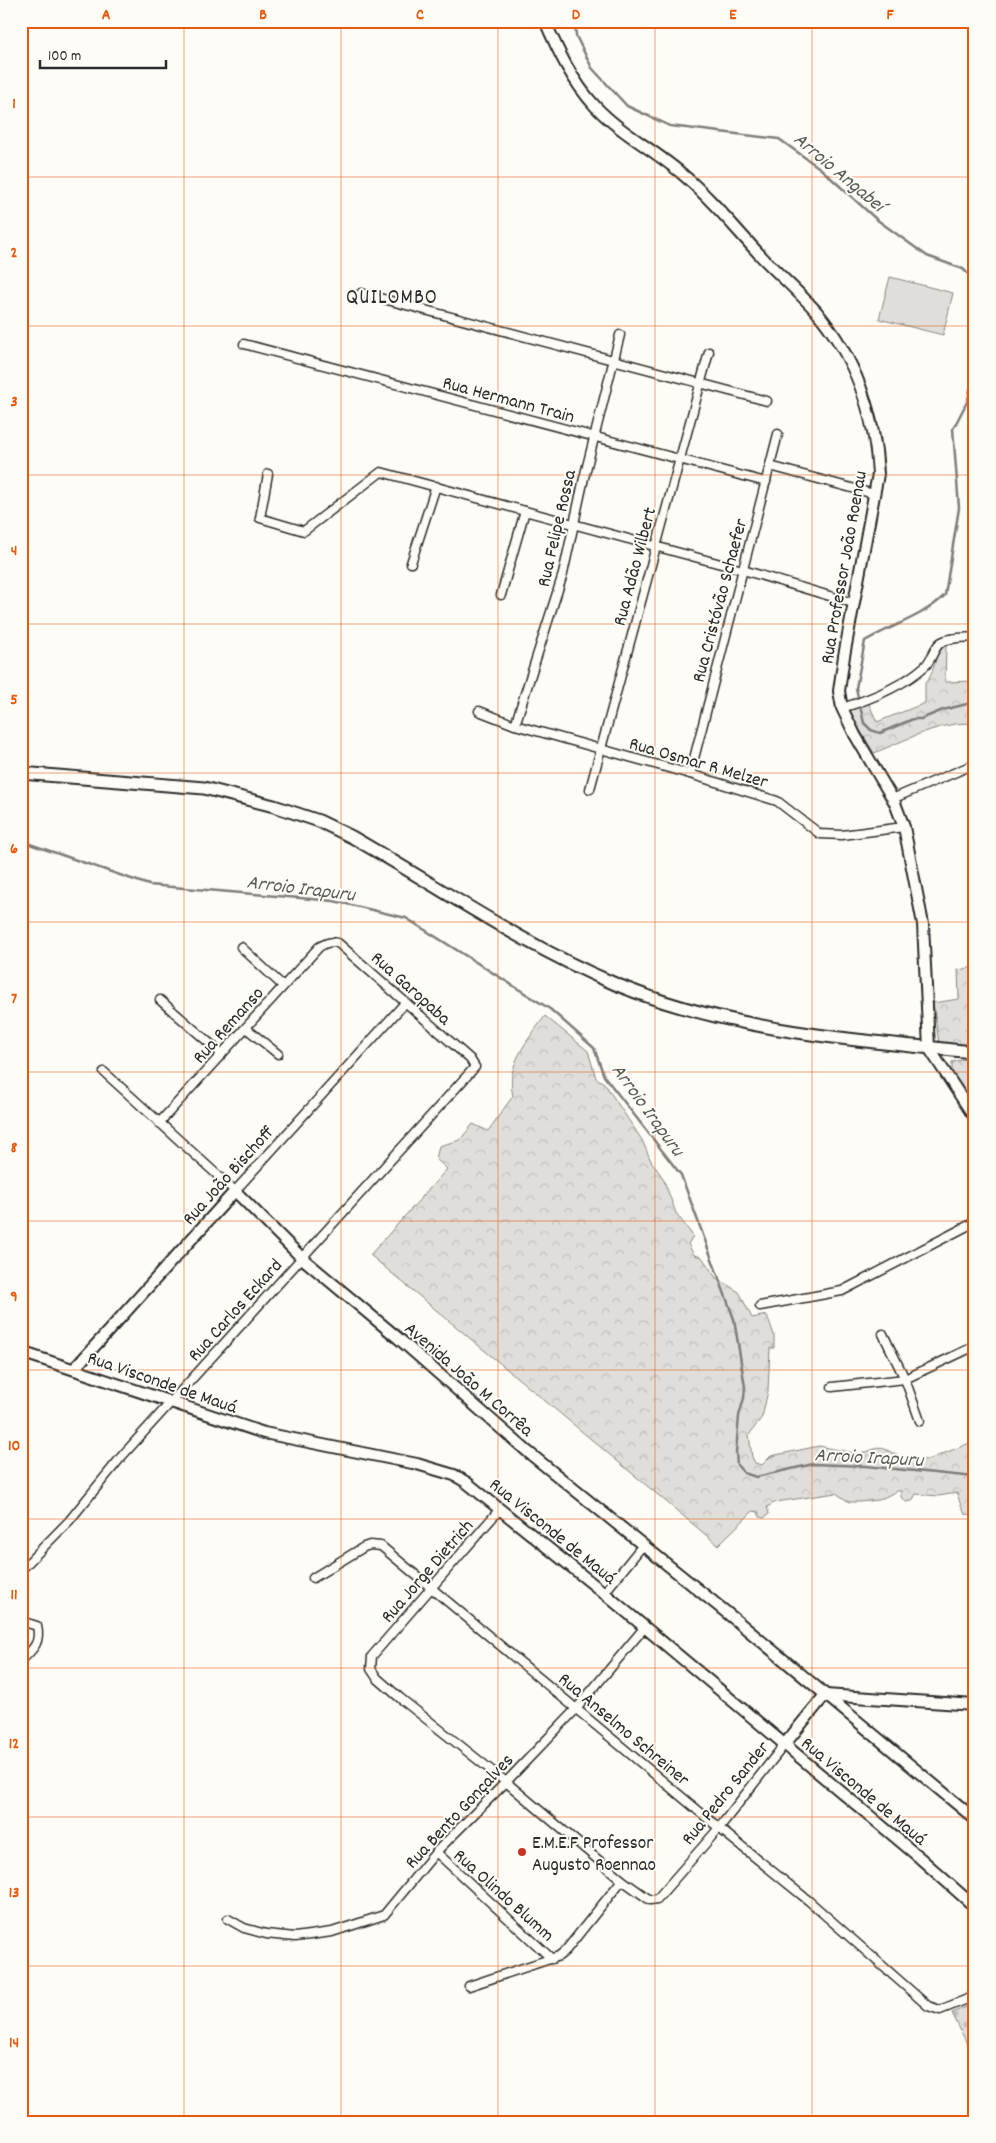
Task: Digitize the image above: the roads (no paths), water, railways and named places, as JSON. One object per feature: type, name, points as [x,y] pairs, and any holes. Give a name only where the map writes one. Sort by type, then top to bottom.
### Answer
[{"type":"main road","points":[[21,773],[204,788],[274,806],[319,821],[352,837],[556,957],[613,983],[658,1000],[708,1014],[768,1027],[929,1048],[975,1052]]},
{"type":"street","name":"Rua Professor João Roenau","points":[[545,21],[564,61],[594,106],[700,190],[761,257],[814,310],[842,347],[855,371],[877,447],[878,474],[853,603],[839,691],[842,708],[855,735],[892,799],[904,827],[923,924],[929,1048]]},
{"type":"street","points":[[361,293],[767,401]]},
{"type":"street","name":"Rua Felipe Rossa","points":[[516,725],[563,574],[593,438],[620,335]]},
{"type":"street","name":"Rua Hermann Train","points":[[244,344],[593,438],[766,482]]},
{"type":"street","name":"Rua Adão Wilbert","points":[[590,789],[708,352]]},
{"type":"street","name":"Rua Cristóvão Schaefer","points":[[690,774],[778,434]]},
{"type":"street","points":[[770,466],[874,494]]},
{"type":"street","points":[[268,474],[260,518],[304,531],[381,472],[743,570],[853,603]]},
{"type":"street","points":[[411,563],[436,486]]},
{"type":"street","points":[[501,595],[525,511]]},
{"type":"street","points":[[842,708],[864,701],[912,676],[926,665],[940,643],[975,637]]},
{"type":"street","name":"Rua Osmar R Melzer","points":[[479,711],[516,725],[690,774],[776,801],[820,834],[842,835],[904,827]]},
{"type":"street","points":[[892,799],[975,764]]},
{"type":"street","name":"Rua Garopaba","points":[[320,948],[326,943],[338,943],[474,1063],[472,1071]]},
{"type":"street","points":[[241,947],[283,986]]},
{"type":"street","name":"Rua Remanso","points":[[159,1122],[320,948]]},
{"type":"street","points":[[160,1000],[222,1054]]},
{"type":"street","name":"Rua João Bischoff","points":[[74,1369],[404,1003]]},
{"type":"street","points":[[246,1028],[278,1054]]},
{"type":"street","points":[[929,1048],[975,1118]]},
{"type":"street","name":"Rua Carlos Eckard","points":[[21,1570],[69,1521],[122,1456],[472,1071]]},
{"type":"street","name":"Avenida João M Corrêa","points":[[104,1072],[235,1191],[302,1258],[398,1338],[528,1452],[975,1819]]},
{"type":"street","points":[[760,1306],[842,1292],[975,1222]]},
{"type":"street","points":[[883,1334],[905,1379],[920,1421]]},
{"type":"street","points":[[832,1387],[905,1379],[975,1346]]},
{"type":"street","name":"Rua Visconde de Mauá","points":[[21,1352],[264,1433],[436,1469],[466,1482],[604,1592],[644,1628],[920,1858],[975,1907]]},
{"type":"street","name":"Rua Jorge Dietrich","points":[[500,1509],[376,1652],[370,1662],[371,1669],[387,1687],[506,1782]]},
{"type":"street","name":"Rua Anselmo Schreiner","points":[[313,1578],[364,1547],[375,1545],[388,1551],[809,1901],[928,2006],[940,2010],[975,1996]]},
{"type":"street","points":[[604,1592],[643,1545]]},
{"type":"street","points":[[21,1621],[37,1626],[40,1637],[34,1647],[21,1661]]},
{"type":"street","name":"Rua Bento Gonçalves","points":[[228,1919],[244,1928],[266,1934],[295,1937],[312,1936],[354,1926],[384,1915],[436,1852],[577,1708],[644,1628]]},
{"type":"street","points":[[825,1696],[975,1705]]},
{"type":"street","name":"Rua Pedro Sander","points":[[622,1880],[650,1900],[658,1899],[719,1828],[825,1696]]},
{"type":"street","points":[[469,1986],[552,1959],[566,1950],[622,1880],[506,1782]]},
{"type":"street","name":"Rua Olindo Blumm","points":[[436,1852],[552,1959]]},
{"type":"waterway","name":"Arroio Angabeí","points":[[575,21],[576,36],[592,68],[627,106],[670,126],[779,139],[821,169],[876,219],[927,256],[963,269],[975,281]]},
{"type":"waterway","name":"Arroio Angabeí","points":[[975,365],[968,400],[953,429],[959,508],[945,595],[917,615],[865,641],[856,688],[864,723],[871,730],[880,733],[913,719],[921,719],[943,710],[975,702]]},
{"type":"waterway","name":"Arroio Irapuru","points":[[21,841],[149,885],[334,901],[406,918],[550,1009],[594,1048],[604,1076],[681,1175],[734,1319],[745,1387],[739,1416],[736,1452],[737,1465],[744,1473],[756,1477],[813,1464],[865,1466],[975,1477]]},
{"type":"place","name":"E.M.E.F Professor Augusto Roennao","points":[[522,1852]]},
{"type":"district","name":"QUILOMBO","points":[[392,296]]}]
